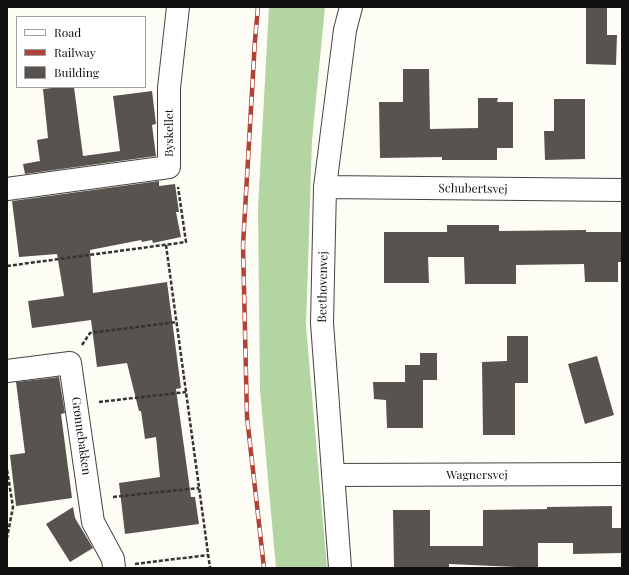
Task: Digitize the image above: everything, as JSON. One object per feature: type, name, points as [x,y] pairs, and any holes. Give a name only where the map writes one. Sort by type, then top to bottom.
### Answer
[{"type":"street","name":"Byskellet","points":[[7,189],[169,167],[169,88],[178,7]]},
{"type":"street","name":"Beethovenvej","points":[[340,568],[322,323],[325,187],[345,30],[351,7]]},
{"type":"street","name":"Schubertsvej","points":[[325,187],[622,190]]},
{"type":"street","points":[[7,371],[70,363]]},
{"type":"street","name":"Grønnebakken","points":[[70,363],[93,522],[113,559],[114,567]]},
{"type":"street","name":"Wagnersvej","points":[[332,475],[622,474]]},
{"type":"path","points":[[7,266],[186,242],[176,173],[169,167]]},
{"type":"path","points":[[166,245],[210,568]]},
{"type":"path","points":[[70,363],[90,333],[176,322]]},
{"type":"path","points":[[76,405],[186,392]]},
{"type":"path","points":[[7,470],[13,507],[7,538]]},
{"type":"path","points":[[90,499],[199,488]]},
{"type":"path","points":[[114,567],[208,555]]},
{"type":"green space","points":[[269,7],[325,7],[312,140],[306,326],[327,568],[276,568],[260,390],[258,208]]},
{"type":"building","points":[[586,7],[607,7],[607,35],[617,35],[616,65],[586,64]]},
{"type":"building","points":[[403,69],[429,69],[430,129],[478,128],[478,98],[498,98],[497,102],[513,102],[513,148],[497,148],[497,160],[442,160],[442,157],[380,158],[379,102],[403,102]]},
{"type":"building","points":[[74,88],[83,156],[120,151],[113,96],[152,91],[156,124],[152,125],[156,156],[25,174],[23,164],[40,161],[37,140],[48,138],[43,89]]},
{"type":"building","points":[[554,99],[585,99],[585,159],[545,160],[544,131],[554,131]]},
{"type":"building","points":[[159,181],[159,186],[175,184],[179,212],[176,212],[181,237],[153,243],[152,240],[142,242],[141,240],[90,250],[93,293],[167,282],[181,388],[176,389],[191,497],[195,497],[199,524],[125,534],[119,483],[160,477],[156,437],[145,439],[141,411],[139,411],[127,363],[97,367],[91,320],[32,328],[28,301],[64,296],[57,254],[19,257],[12,201]]},
{"type":"building","points":[[447,225],[499,225],[499,231],[586,230],[586,232],[622,232],[622,262],[618,262],[618,282],[585,282],[584,264],[516,265],[516,284],[465,284],[464,257],[428,257],[429,283],[384,283],[384,232],[447,232]]},
{"type":"building","points":[[507,336],[528,336],[528,383],[515,383],[515,435],[483,435],[482,362],[507,361]]},
{"type":"building","points":[[420,353],[437,353],[437,380],[423,380],[423,428],[387,428],[386,400],[374,399],[373,382],[405,382],[405,365],[420,365]]},
{"type":"building","points":[[597,356],[614,415],[585,424],[568,364]]},
{"type":"building","points":[[59,377],[65,413],[61,414],[72,498],[16,506],[10,455],[25,453],[16,382]]},
{"type":"building","points":[[612,506],[612,528],[622,528],[622,553],[573,554],[573,543],[538,543],[538,568],[449,564],[449,568],[394,568],[393,510],[430,510],[430,546],[483,546],[483,510]]},
{"type":"building","points":[[73,507],[75,518],[93,548],[70,562],[46,524]]},
{"type":"railway","points":[[258,7],[243,245],[247,417],[264,568]]}]
